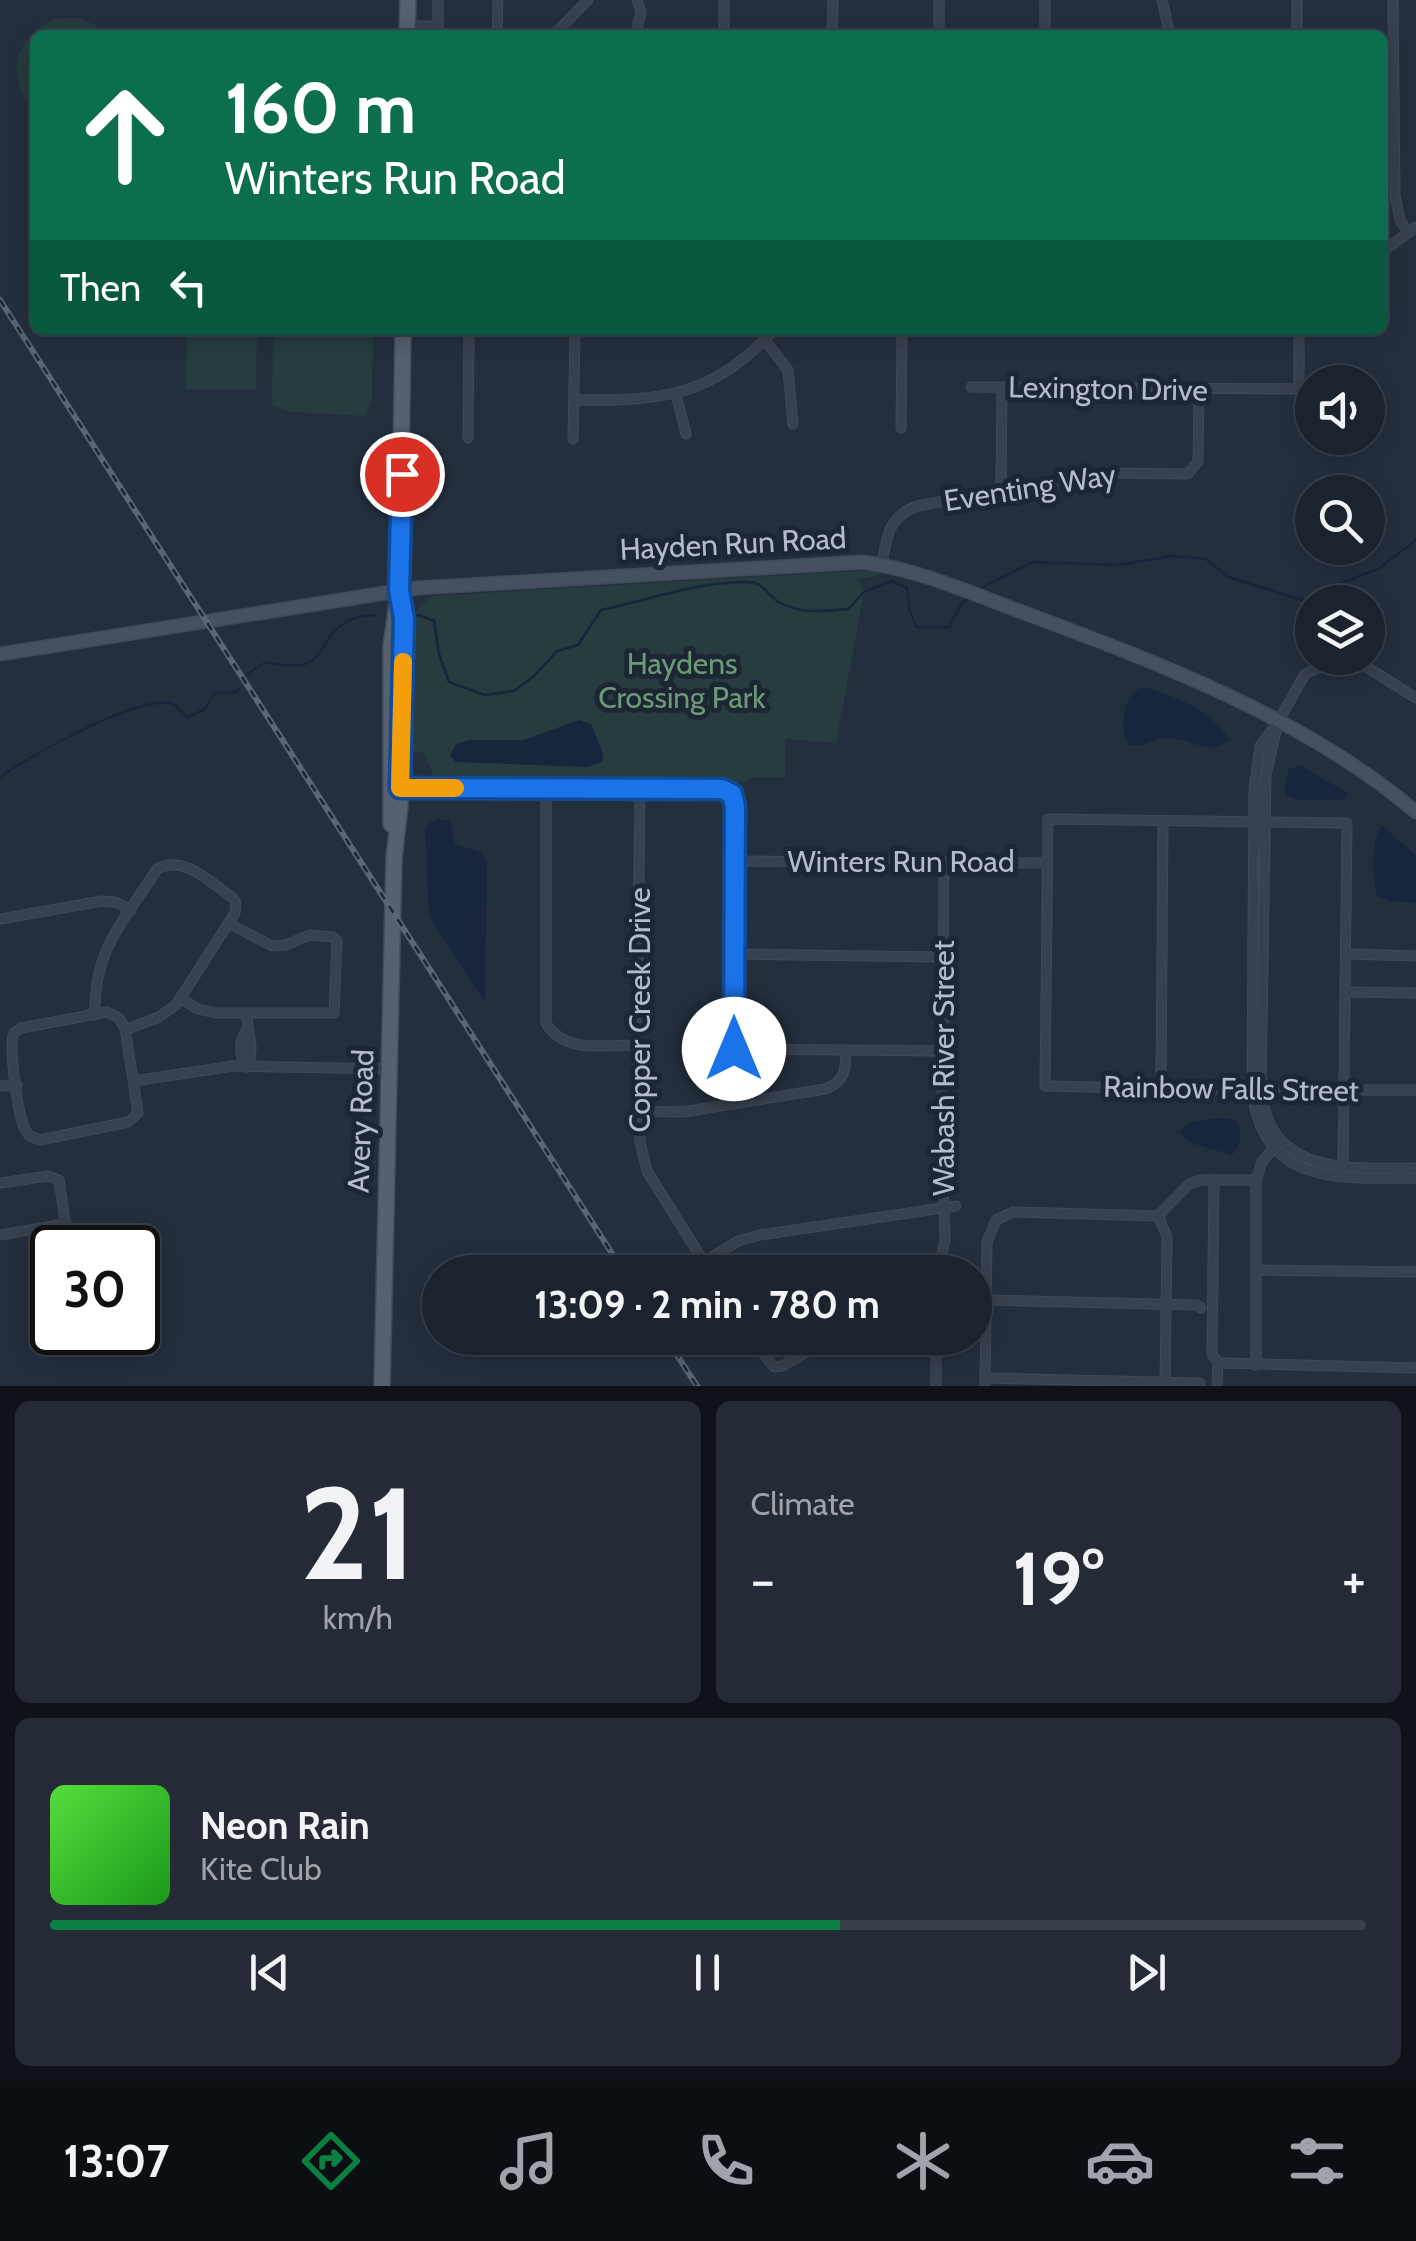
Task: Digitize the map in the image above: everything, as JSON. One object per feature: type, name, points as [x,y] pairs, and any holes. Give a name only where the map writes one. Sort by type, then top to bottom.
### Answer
[{"type":"main road","points":[[407,30],[408,0]]},
{"type":"main road","name":"Avery Road","points":[[382,1386],[394,858],[400,788],[404,619],[399,590],[403,335]]},
{"type":"main road","name":"Hayden Run Road","points":[[0,654],[399,590],[502,580],[843,561],[882,565],[915,572],[1153,662],[1278,722],[1358,768],[1416,812]]},
{"type":"main road","name":"Avery Road","points":[[394,858],[390,806],[391,647],[399,590]]},
{"type":"street","points":[[438,0],[438,30]]},
{"type":"street","points":[[498,0],[498,30]]},
{"type":"street","points":[[559,30],[588,0]]},
{"type":"street","points":[[636,30],[640,13],[637,0]]},
{"type":"street","points":[[724,0],[724,30]]},
{"type":"street","points":[[832,30],[833,0]]},
{"type":"street","points":[[940,0],[940,30]]},
{"type":"street","points":[[1045,0],[1045,30]]},
{"type":"street","points":[[1162,0],[1169,30]]},
{"type":"street","points":[[1297,0],[1297,30]]},
{"type":"street","points":[[1388,247],[1412,229],[1400,220],[1394,195],[1394,0]]},
{"type":"street","points":[[468,438],[469,335]]},
{"type":"street","points":[[574,439],[575,335]]},
{"type":"street","points":[[575,400],[626,400],[676,394],[724,373],[770,335]]},
{"type":"street","points":[[901,428],[902,335]]},
{"type":"street","points":[[1299,335],[1299,365]]},
{"type":"street","points":[[765,340],[788,370],[792,424]]},
{"type":"street","name":"Lexington Drive","points":[[971,388],[1295,389]]},
{"type":"street","points":[[1002,388],[1002,492]]},
{"type":"street","name":"Eventing Way","points":[[882,565],[890,526],[904,511],[1101,473],[1188,474],[1198,461],[1199,390]]},
{"type":"street","points":[[676,394],[686,434]]},
{"type":"street","points":[[1416,698],[1365,666],[1331,662],[1306,674],[1264,738],[1258,754],[1256,1119],[1276,1144],[1314,1174],[1416,1178]]},
{"type":"street","points":[[400,788],[722,789],[732,794],[736,861],[733,1104]]},
{"type":"street","points":[[546,788],[546,1023],[557,1038],[574,1044],[637,1045]]},
{"type":"street","name":"Copper Creek Drive","points":[[640,789],[637,1111],[647,1170],[700,1255]]},
{"type":"street","points":[[1048,863],[1048,819],[1346,824],[1343,1166]]},
{"type":"street","points":[[1160,1089],[1163,820]]},
{"type":"street","name":"Winters Run Road","points":[[736,861],[1048,863]]},
{"type":"street","name":"Wabash River Street","points":[[941,1255],[951,1206],[942,1140],[944,862]]},
{"type":"street","name":"Rainbow Falls Street","points":[[1048,863],[1045,1086],[1416,1090]]},
{"type":"street","points":[[95,1014],[96,971],[102,952],[156,869],[165,864],[184,865],[236,903],[230,924],[180,998],[159,1018],[125,1030]]},
{"type":"street","points":[[0,919],[102,901],[116,902],[131,910]]},
{"type":"street","points":[[180,998],[207,1012],[329,1015],[335,1010],[337,941],[333,937],[309,935],[286,945],[272,946],[230,924]]},
{"type":"street","points":[[735,954],[943,957]]},
{"type":"street","points":[[1347,954],[1416,956]]},
{"type":"street","points":[[1347,992],[1416,993]]},
{"type":"street","points":[[95,1014],[114,1015],[125,1030],[138,1108],[132,1121],[40,1140],[32,1137],[22,1125],[10,1040],[22,1028],[95,1014]]},
{"type":"street","points":[[247,1014],[240,1056],[247,1067]]},
{"type":"street","points":[[734,1049],[942,1052]]},
{"type":"street","points":[[637,1111],[683,1112],[833,1086],[845,1072],[846,1050]]},
{"type":"street","points":[[134,1082],[200,1069],[390,1069]]},
{"type":"street","points":[[0,1086],[17,1084]]},
{"type":"street","points":[[1276,1144],[1315,1163],[1416,1168]]},
{"type":"street","points":[[1256,1365],[1256,1180],[1262,1162],[1276,1144]]},
{"type":"street","points":[[0,1183],[48,1176],[58,1180],[65,1224],[0,1235]]},
{"type":"street","points":[[1214,1180],[1212,1354],[1218,1363],[1217,1386]]},
{"type":"street","points":[[986,1255],[986,1242],[996,1220],[1014,1212],[1158,1216],[1189,1184],[1256,1180]]},
{"type":"street","points":[[715,1255],[738,1241],[760,1235],[951,1206]]},
{"type":"street","points":[[1158,1216],[1167,1236],[1165,1384]]},
{"type":"street","points":[[1256,1270],[1416,1272]]},
{"type":"street","points":[[992,1300],[1201,1308]]},
{"type":"street","points":[[763,1355],[774,1367],[802,1355]]},
{"type":"street","points":[[936,1355],[936,1386]]},
{"type":"street","points":[[985,1355],[985,1382],[1200,1383]]},
{"type":"street","points":[[1218,1363],[1416,1368]]},
{"type":"green space","points":[[78,18],[98,26],[98,30],[36,30],[46,23]]},
{"type":"green space","points":[[30,36],[30,98],[25,98],[17,73],[17,61]]},
{"type":"green space","points":[[187,335],[257,335],[256,390],[186,389]]},
{"type":"green space","points":[[273,335],[373,335],[372,401],[366,416],[292,412],[272,406]]},
{"type":"green space","name":"Haydens Crossing Park","points":[[877,570],[884,573],[858,580],[864,592],[836,743],[785,739],[785,777],[752,777],[743,782],[435,779],[424,753],[411,751],[414,613],[432,596]]},
{"type":"water","points":[[1144,687],[1202,712],[1230,740],[1215,747],[1168,738],[1129,745],[1124,711],[1131,695]]},
{"type":"water","points":[[579,720],[591,724],[603,753],[602,762],[588,767],[456,762],[450,756],[456,744],[469,740],[524,740]]},
{"type":"water","points":[[1300,765],[1349,794],[1344,800],[1297,800],[1286,795],[1284,785],[1289,769]]},
{"type":"water","points":[[450,821],[455,844],[481,852],[487,863],[485,1003],[429,916],[425,831],[429,823]]},
{"type":"water","points":[[1382,825],[1416,856],[1416,903],[1388,901],[1377,895],[1373,859]]},
{"type":"water","points":[[1235,1119],[1240,1129],[1240,1142],[1232,1155],[1188,1142],[1179,1132],[1190,1122]]},
{"type":"waterway","points":[[1342,585],[1378,569],[1416,540]]},
{"type":"waterway","points":[[981,588],[1033,562],[1118,565],[1172,556],[1206,559],[1228,577],[1295,598]]},
{"type":"waterway","points":[[412,616],[434,621],[439,654],[449,682],[485,695],[514,691],[557,651],[578,645],[601,610],[693,588],[753,583],[788,606],[821,611],[848,609],[864,592],[892,581],[907,588],[916,627],[949,627],[967,599]]},
{"type":"waterway","points":[[249,673],[266,662],[302,665],[312,661],[339,628],[354,618],[376,615]]},
{"type":"waterway","points":[[0,777],[58,743],[133,709],[170,703],[188,717],[205,709],[214,693],[234,693],[239,689]]},
{"type":"railway","points":[[0,300],[613,1255]]},
{"type":"railway","points":[[677,1355],[697,1386]]},
{"type":"slow traffic","points":[[403,662],[400,788],[455,788]]},
{"type":"route","points":[[402,474],[400,788],[722,789],[732,794],[734,1049]]}]
